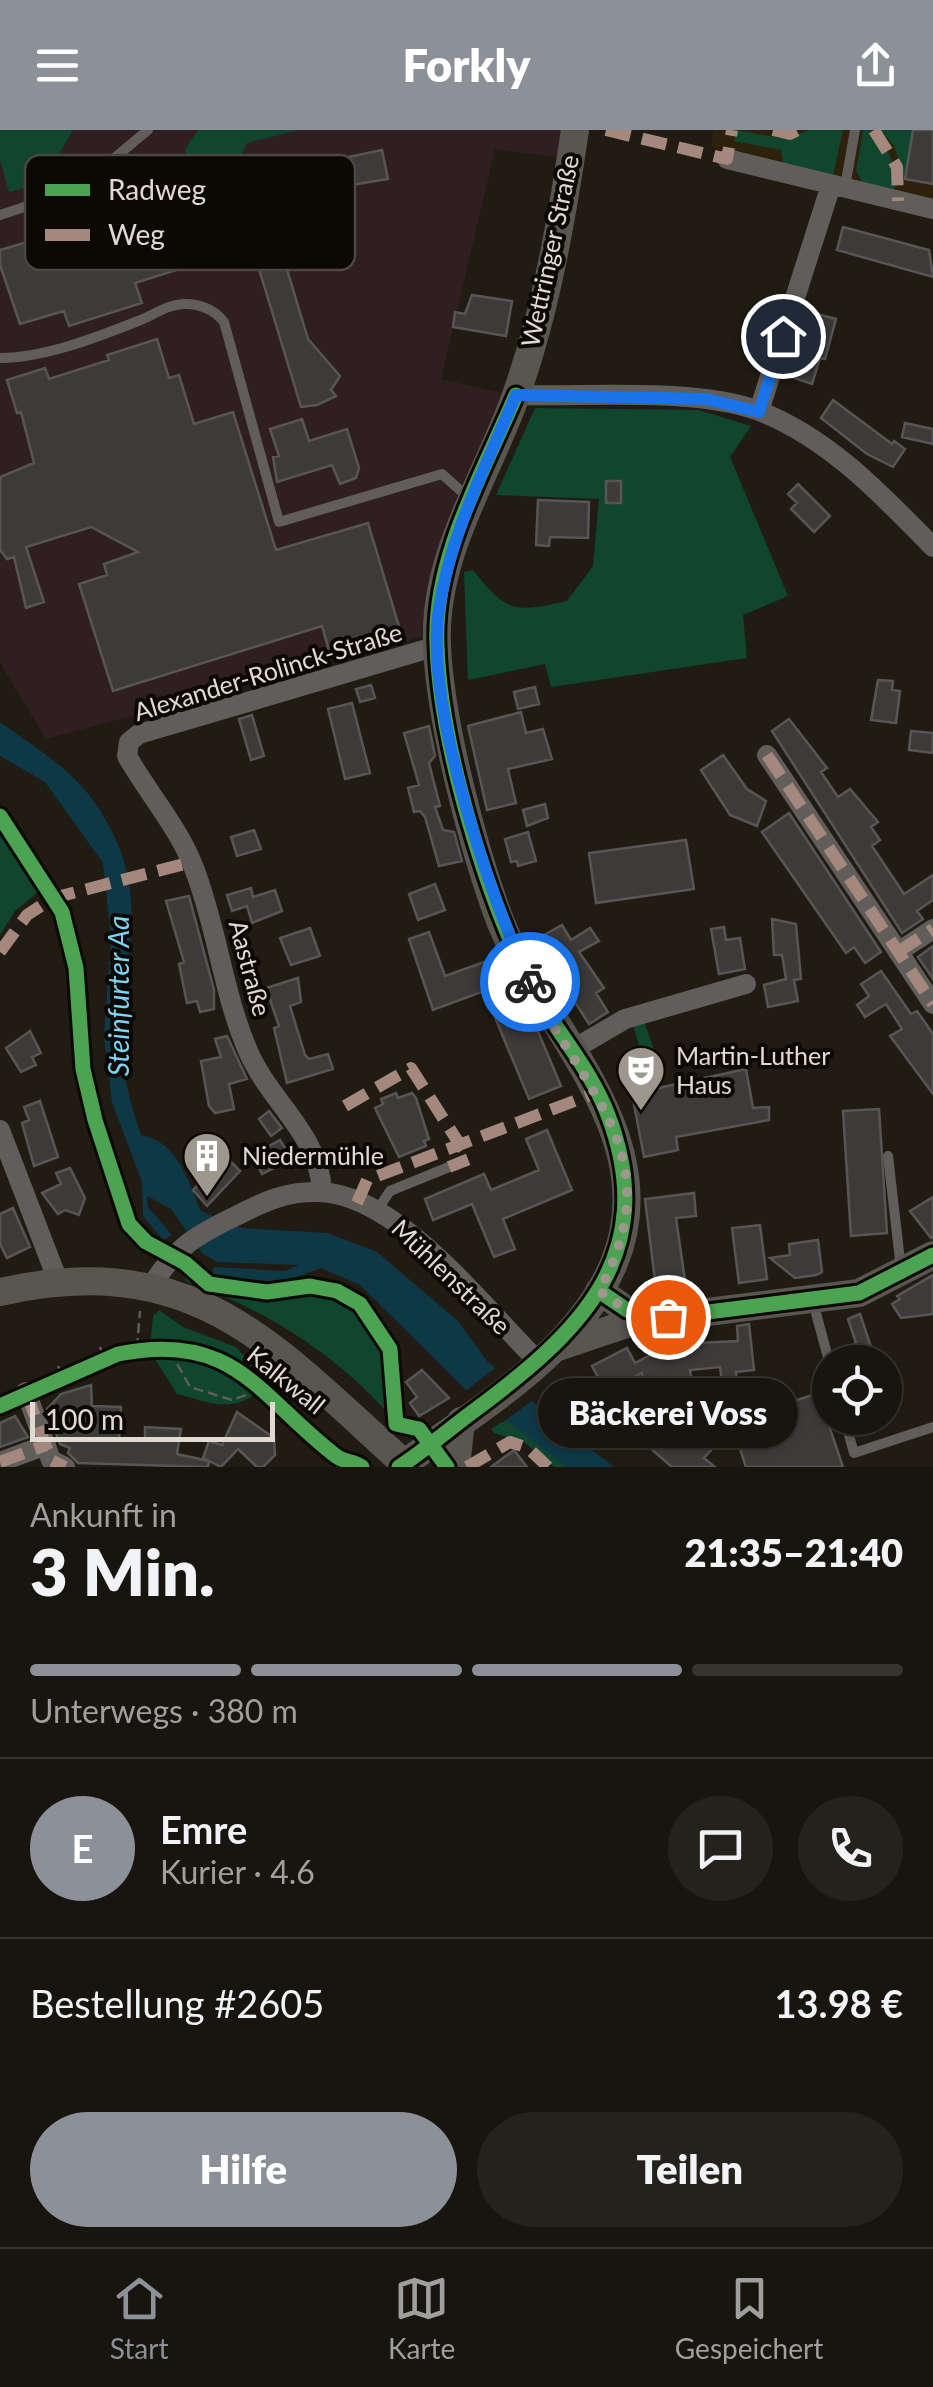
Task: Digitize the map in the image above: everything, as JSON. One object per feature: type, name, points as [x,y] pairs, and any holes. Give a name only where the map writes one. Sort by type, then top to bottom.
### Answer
[{"type":"main road","name":"Wettringer Straße","points":[[537,1363],[599,1291],[624,1234],[625,1172],[607,1113],[534,990],[496,910],[454,752],[437,646],[438,610],[451,551],[516,395],[543,299],[575,130]]},
{"type":"main road","points":[[0,1292],[58,1281],[119,1280],[152,1286],[236,1320],[267,1341],[403,1466],[537,1363],[647,1317],[859,1293],[933,1256]]},
{"type":"main road","points":[[599,1291],[647,1317]]},
{"type":"main road","points":[[456,1467],[465,1417]]},
{"type":"street","points":[[727,159],[933,209]]},
{"type":"street","points":[[759,412],[838,187]]},
{"type":"street","points":[[516,395],[706,399],[759,412],[837,456],[933,546]]},
{"type":"street","name":"Alexander-Rolinck-Straße","points":[[126,756],[128,742],[139,734],[437,646]]},
{"type":"street","name":"Aastraße","points":[[126,756],[192,862],[249,1053],[272,1094],[310,1141],[321,1172],[322,1191]]},
{"type":"street","points":[[767,756],[933,1004]]},
{"type":"street","points":[[898,952],[933,929]]},
{"type":"street","points":[[572,1050],[626,1019],[746,984]]},
{"type":"street","points":[[0,1130],[58,1281]]},
{"type":"street","name":"Mühlenstraße","points":[[152,1286],[172,1253],[226,1221],[277,1196],[322,1191],[378,1209],[432,1254],[537,1363]]},
{"type":"street","points":[[0,1462],[53,1460],[26,1392]]},
{"type":"lane","points":[[118,155],[148,130]]},
{"type":"lane","points":[[838,187],[855,130]]},
{"type":"lane","points":[[0,216],[25,207]]},
{"type":"lane","points":[[0,358],[42,351],[140,321],[163,308],[196,306],[216,312],[224,322],[279,522],[442,474],[472,500]]},
{"type":"lane","points":[[888,1156],[897,1260],[903,1274]]},
{"type":"lane","points":[[378,1209],[390,1191],[449,1167]]},
{"type":"lane","points":[[812,1301],[824,1345]]},
{"type":"lane","points":[[849,1435],[854,1453],[933,1427]]},
{"type":"path","points":[[172,1253],[209,1284],[267,1292],[310,1286],[337,1292],[360,1304],[390,1349],[396,1424],[419,1429],[430,1444]]},
{"type":"path","points":[[137,1350],[141,1298],[152,1286]]},
{"type":"path","points":[[100,1347],[104,1359]]},
{"type":"path","points":[[170,1350],[190,1386],[232,1400],[264,1388]]},
{"type":"path","points":[[58,1366],[64,1378]]},
{"type":"shaded area","points":[[0,130],[566,130],[561,158],[495,149],[441,379],[501,393],[431,573],[421,637],[46,739],[0,663]]},
{"type":"shaded area","points":[[714,130],[933,130],[933,200],[711,147]]},
{"type":"green space","points":[[0,130],[73,130],[58,155],[25,155],[25,188],[9,192],[0,160]]},
{"type":"green space","points":[[198,130],[299,130],[247,143],[241,155],[185,155]]},
{"type":"green space","points":[[736,130],[785,139],[810,130],[843,130],[833,176],[783,164],[781,150],[734,141]]},
{"type":"green space","points":[[863,130],[871,130],[887,150],[894,166],[894,191],[863,183],[856,171]]},
{"type":"green space","points":[[881,130],[913,130],[905,179],[894,146]]},
{"type":"green space","points":[[535,408],[698,410],[751,426],[730,457],[788,596],[743,615],[747,658],[551,687],[545,664],[468,680],[464,572],[473,570],[504,602],[523,608],[567,601],[593,566],[599,499],[496,495]]},
{"type":"green space","points":[[0,827],[42,889],[15,911],[0,935]]},
{"type":"green space","points":[[644,1021],[660,1067],[646,1071],[633,1025]]},
{"type":"green space","points":[[180,1264],[202,1283],[218,1290],[263,1295],[313,1290],[354,1306],[368,1319],[386,1352],[391,1409],[386,1411],[342,1369],[294,1334],[242,1305],[186,1281]]},
{"type":"green space","points":[[159,1310],[183,1327],[236,1347],[254,1367],[215,1352],[145,1346],[151,1338],[153,1316]]},
{"type":"green space","points":[[152,1354],[240,1372],[264,1388],[232,1404],[177,1394]]},
{"type":"green space","points":[[506,1419],[567,1467],[554,1467],[524,1442],[494,1433],[491,1429]]},
{"type":"water","name":"Steinfurter Aa","points":[[0,722],[70,774],[111,830],[131,894],[124,1024],[130,1099],[141,1135],[154,1139],[173,1154],[201,1211],[242,1228],[327,1233],[377,1252],[458,1321],[487,1361],[614,1467],[567,1467],[464,1388],[360,1285],[321,1268],[283,1282],[212,1277],[214,1267],[285,1271],[299,1265],[217,1262],[202,1253],[171,1209],[147,1196],[148,1207],[172,1235],[163,1240],[143,1216],[142,1182],[112,1102],[104,1035],[111,937],[103,863],[45,782],[0,756]]},
{"type":"pier","points":[[495,1368],[536,1398],[502,1423],[463,1393]]},
{"type":"building","points":[[913,130],[933,130],[933,184],[905,179]]},
{"type":"building","points":[[382,150],[388,179],[355,184],[355,156]]},
{"type":"building","points":[[843,227],[929,250],[933,277],[837,250]]},
{"type":"building","points":[[25,243],[25,270],[176,270],[135,283],[142,303],[69,326],[64,311],[20,324],[0,265],[0,250]]},
{"type":"building","points":[[259,270],[287,270],[308,339],[340,376],[331,390],[336,396],[301,407]]},
{"type":"building","points":[[472,295],[512,301],[506,336],[453,327],[455,312],[465,314]]},
{"type":"building","points":[[813,313],[836,319],[825,359],[820,358],[812,384],[791,377]]},
{"type":"building","points":[[157,339],[169,378],[179,375],[194,424],[233,412],[276,550],[368,523],[400,630],[329,651],[322,626],[113,691],[79,584],[107,575],[104,564],[138,552],[91,527],[26,547],[44,602],[26,608],[14,557],[7,559],[0,550],[0,477],[34,463],[21,412],[17,413],[7,380],[45,368],[49,379],[109,360],[107,355]]},
{"type":"building","points":[[833,400],[892,444],[894,441],[905,449],[893,467],[867,454],[821,418]]},
{"type":"building","points":[[302,419],[309,441],[347,429],[359,468],[356,478],[340,484],[332,465],[277,482],[273,457],[279,456],[270,429]]},
{"type":"building","points":[[905,423],[933,429],[933,444],[902,437]]},
{"type":"building","points":[[606,481],[621,481],[621,503],[606,503]]},
{"type":"building","points":[[798,484],[830,516],[814,532],[791,509],[797,503],[788,494]]},
{"type":"building","points":[[538,500],[589,502],[588,538],[550,537],[549,546],[536,545]]},
{"type":"building","points":[[878,680],[893,681],[892,690],[900,691],[896,723],[871,720]]},
{"type":"building","points":[[371,685],[375,698],[360,702],[356,689]]},
{"type":"building","points":[[535,687],[539,704],[518,709],[514,692]]},
{"type":"building","points":[[352,703],[370,773],[345,779],[328,709]]},
{"type":"building","points":[[521,712],[526,733],[543,729],[552,759],[508,769],[516,803],[487,810],[468,726]]},
{"type":"building","points":[[252,715],[264,756],[251,760],[239,719]]},
{"type":"building","points":[[789,719],[827,768],[821,772],[838,797],[850,789],[878,822],[871,827],[880,840],[872,846],[904,894],[933,875],[933,900],[917,911],[923,919],[902,933],[772,731]]},
{"type":"building","points":[[429,726],[435,756],[429,763],[440,806],[435,807],[443,830],[454,832],[462,861],[439,866],[425,817],[420,811],[414,812],[408,788],[419,785],[404,733]]},
{"type":"building","points":[[911,731],[933,733],[933,753],[909,750]]},
{"type":"building","points":[[723,755],[747,789],[766,801],[757,826],[730,815],[701,770]]},
{"type":"building","points":[[545,804],[548,818],[527,826],[523,810]]},
{"type":"building","points":[[789,813],[881,952],[865,963],[854,947],[846,953],[762,832]]},
{"type":"building","points":[[254,830],[261,849],[237,856],[231,837]]},
{"type":"building","points":[[528,832],[536,861],[518,866],[517,861],[511,862],[505,839]]},
{"type":"building","points":[[686,840],[694,889],[596,903],[589,853]]},
{"type":"building","points":[[435,884],[445,910],[418,920],[409,894]]},
{"type":"building","points":[[251,888],[253,897],[275,890],[282,911],[252,923],[247,906],[232,911],[227,895]]},
{"type":"building","points":[[189,896],[214,990],[214,1009],[200,1012],[197,1001],[187,1003],[179,964],[184,962],[166,901]]},
{"type":"building","points":[[772,919],[796,924],[801,979],[794,980],[798,1001],[768,1007],[764,985],[786,979],[782,955],[774,955]]},
{"type":"building","points":[[562,925],[571,940],[590,928],[599,941],[579,952],[604,988],[596,993],[608,1012],[589,1024],[553,968],[547,971],[530,943]]},
{"type":"building","points":[[724,927],[726,940],[740,938],[745,969],[719,974],[711,929]]},
{"type":"building","points":[[310,928],[320,956],[291,965],[280,938]]},
{"type":"building","points":[[429,932],[445,976],[498,957],[523,1026],[534,1022],[561,1086],[529,1099],[484,991],[433,1010],[409,939]]},
{"type":"building","points":[[933,946],[933,979],[918,957]]},
{"type":"building","points":[[881,971],[911,1014],[917,1011],[933,1034],[933,1094],[890,1036],[902,1029],[886,1004],[865,1017],[857,1005],[869,996],[861,984]]},
{"type":"building","points":[[298,978],[301,1002],[290,1006],[305,1055],[309,1059],[328,1054],[333,1069],[287,1083],[274,1028],[279,1026],[266,988]]},
{"type":"building","points":[[30,1031],[41,1053],[32,1057],[36,1065],[21,1072],[6,1048]]},
{"type":"building","points":[[227,1036],[247,1079],[229,1084],[234,1109],[215,1113],[209,1106],[201,1061],[221,1057],[215,1039]]},
{"type":"building","points":[[746,1069],[753,1108],[769,1107],[769,1120],[676,1137],[678,1150],[644,1157],[632,1094],[639,1092],[644,1083],[649,1090]]},
{"type":"building","points":[[396,1093],[398,1098],[412,1093],[416,1098],[429,1139],[424,1141],[426,1146],[399,1157],[375,1108],[383,1104],[381,1099]]},
{"type":"building","points":[[40,1101],[58,1157],[34,1166],[22,1123],[29,1120],[24,1107]]},
{"type":"building","points":[[879,1109],[887,1233],[851,1236],[843,1111]]},
{"type":"building","points":[[269,1111],[282,1128],[271,1136],[259,1119]]},
{"type":"building","points":[[547,1130],[572,1190],[503,1219],[515,1249],[494,1257],[472,1204],[433,1220],[425,1199],[484,1174],[491,1190],[539,1170],[526,1139]]},
{"type":"building","points":[[280,1140],[292,1159],[262,1174],[253,1155]]},
{"type":"building","points":[[219,1150],[240,1171],[207,1206],[193,1190],[208,1175],[201,1168]]},
{"type":"building","points":[[70,1168],[85,1198],[79,1215],[65,1210],[58,1214],[42,1193],[61,1184],[56,1173]]},
{"type":"building","points":[[694,1193],[696,1216],[676,1218],[687,1294],[657,1297],[645,1199]]},
{"type":"building","points":[[933,1197],[933,1238],[931,1238],[910,1211]]},
{"type":"building","points":[[13,1208],[30,1247],[7,1258],[0,1244],[0,1214]]},
{"type":"building","points":[[760,1225],[767,1279],[739,1283],[732,1228]]},
{"type":"building","points":[[818,1240],[822,1272],[816,1275],[795,1278],[770,1258],[790,1255],[789,1244]]},
{"type":"building","points":[[933,1275],[933,1314],[901,1318],[892,1304],[900,1299],[897,1296]]},
{"type":"building","points":[[860,1314],[870,1345],[852,1345],[856,1343],[848,1319]]},
{"type":"building","points":[[749,1324],[754,1370],[736,1372],[738,1393],[724,1395],[720,1367],[690,1370],[693,1390],[645,1396],[642,1373],[606,1392],[592,1366],[627,1348],[635,1363],[656,1352],[656,1345],[738,1341],[737,1326]]},
{"type":"building","points":[[422,1370],[449,1398],[419,1416],[410,1403],[417,1397],[406,1382]]},
{"type":"building","points":[[91,1385],[92,1406],[121,1407],[119,1439],[145,1439],[145,1427],[181,1429],[177,1454],[209,1461],[208,1467],[78,1463],[68,1453],[70,1448],[60,1444],[47,1409],[61,1394]]},
{"type":"building","points":[[812,1395],[812,1435],[832,1435],[843,1467],[746,1467],[731,1422]]},
{"type":"building","points":[[674,1406],[714,1447],[704,1458],[715,1467],[672,1467],[643,1442]]},
{"type":"building","points":[[237,1412],[274,1438],[275,1455],[263,1467],[257,1467],[238,1449],[221,1467],[203,1458],[209,1441],[222,1445]]},
{"type":"building","points":[[15,1416],[28,1437],[0,1447],[0,1423]]},
{"type":"building","points":[[514,1450],[527,1467],[491,1467]]},
{"type":"marked path","points":[[606,130],[727,159],[732,130]]},
{"type":"marked path","points":[[773,130],[790,134],[798,130]]},
{"type":"marked path","points":[[874,130],[897,167],[898,201]]},
{"type":"marked path","points":[[767,755],[933,1004]]},
{"type":"marked path","points":[[0,952],[27,915],[53,898],[192,862]]},
{"type":"marked path","points":[[898,952],[933,929]]},
{"type":"marked path","points":[[345,1106],[411,1068],[469,1159],[449,1167]]},
{"type":"marked path","points":[[357,1203],[367,1180],[598,1092]]},
{"type":"marked path","points":[[26,1392],[51,1460],[65,1467]]},
{"type":"marked path","points":[[467,1467],[510,1442],[528,1448],[548,1467]]},
{"type":"marked path","points":[[0,1462],[46,1445]]},
{"type":"cycle path","points":[[399,1467],[510,1383],[576,1321],[600,1288],[617,1251],[624,1210],[622,1165],[608,1115],[592,1081],[531,985],[482,864],[456,773],[440,684],[437,645],[443,580],[475,485],[516,395]]},
{"type":"cycle path","points":[[0,816],[62,912],[76,968],[83,1069],[95,1120],[129,1224],[146,1242],[185,1263],[209,1284],[267,1292],[310,1286],[337,1291],[360,1304],[390,1349],[396,1424],[419,1429],[447,1467]]},
{"type":"cycle path","points":[[599,1291],[627,1310],[668,1317],[859,1293],[933,1255]]},
{"type":"cycle path","name":"Kalkwall","points":[[0,1406],[118,1354],[158,1349],[191,1352],[218,1360],[242,1374],[336,1456],[362,1467]]},
{"type":"way so far","points":[[530,982],[598,1092],[625,1172],[624,1234],[599,1291],[627,1310],[647,1317],[668,1317]]},
{"type":"place","name":"Martin-Luther Haus","points":[[641,1112]]},
{"type":"place","name":"Niedermühle","points":[[207,1198]]},
{"type":"place","name":"Bäckerei Voss","points":[[668,1317]]},
{"type":"route","points":[[530,982],[496,910],[443,701],[437,628],[451,551],[516,395],[706,399],[759,412],[783,336]]}]
